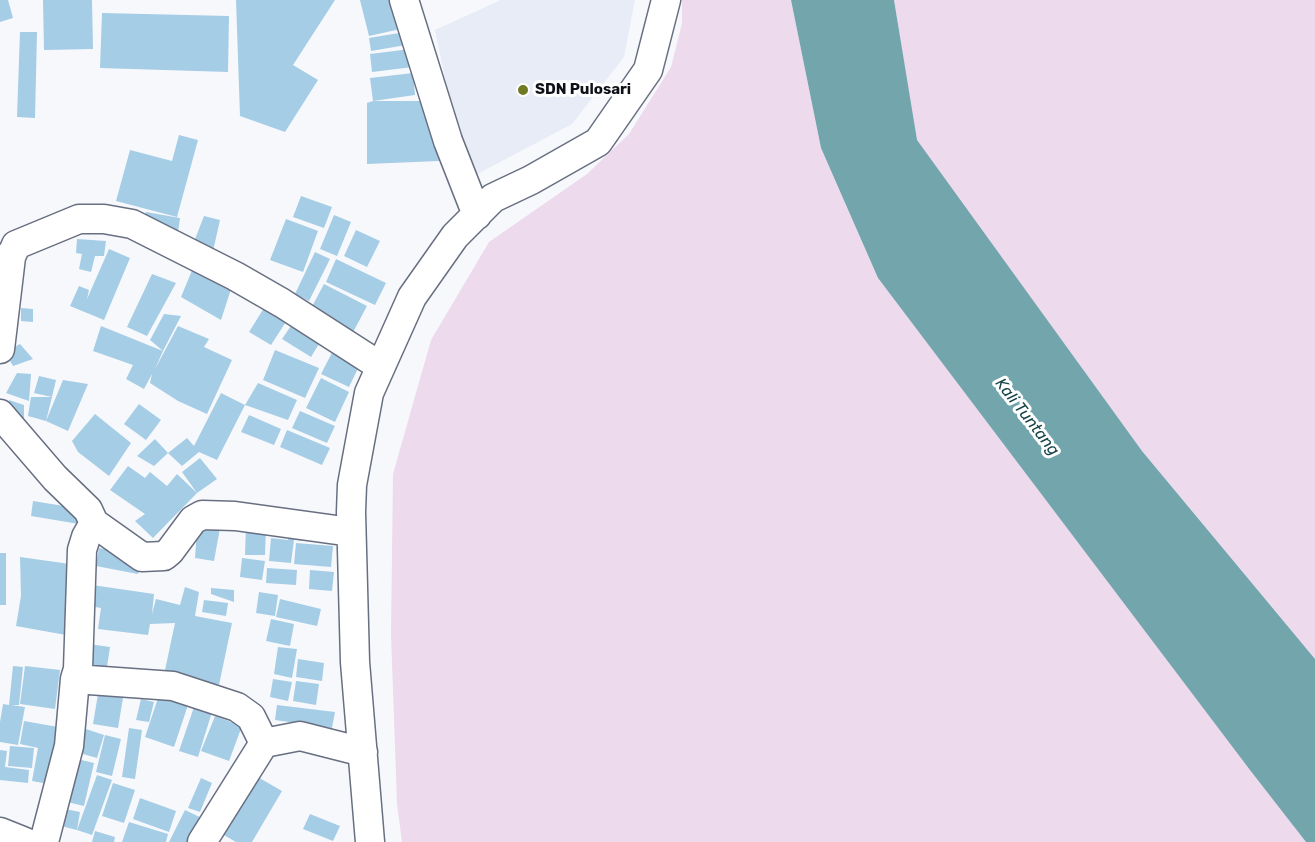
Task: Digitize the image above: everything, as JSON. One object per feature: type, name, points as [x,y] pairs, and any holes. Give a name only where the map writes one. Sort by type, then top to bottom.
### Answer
[{"type":"street","points":[[405,0],[448,141],[477,214]]},
{"type":"street","points":[[370,842],[356,662],[351,532],[352,485],[369,393],[412,297],[454,236],[493,198],[531,180],[598,142],[648,70],[666,0]]},
{"type":"street","points":[[0,349],[6,258],[16,245],[79,219],[104,219],[132,224],[235,276],[282,303],[380,366]]},
{"type":"street","points":[[0,414],[55,478],[88,510],[94,523],[142,557],[164,556],[193,520],[202,515],[235,516],[351,532]]},
{"type":"street","points":[[44,842],[69,746],[75,679],[78,669],[82,550],[94,523]]},
{"type":"street","points":[[75,679],[173,686],[184,689],[237,707],[251,717],[264,743]]},
{"type":"street","points":[[202,842],[264,743],[300,736],[363,752]]},
{"type":"street","points":[[0,832],[25,842]]},
{"type":"shaded area","name":"SDN Pulosari","points":[[501,0],[635,0],[624,57],[572,124],[466,180],[435,30]]},
{"type":"shaded area","points":[[682,0],[791,0],[821,148],[878,278],[1306,842],[402,842],[397,804],[391,634],[393,474],[431,340],[489,242],[587,174],[629,134],[671,67],[682,23]]},
{"type":"shaded area","points":[[894,0],[1315,0],[1315,659],[1142,451],[916,140]]},
{"type":"water","name":"Kali Tuntang","points":[[791,0],[894,0],[917,140],[1142,451],[1315,659],[1315,842],[1306,842],[1250,770],[878,278],[821,148]]},
{"type":"building","points":[[0,0],[8,0],[13,18],[0,22]]},
{"type":"building","points":[[43,0],[92,0],[93,49],[44,50]]},
{"type":"building","points":[[236,0],[335,0],[293,65],[318,80],[285,132],[240,116]]},
{"type":"building","points":[[360,0],[399,0],[405,28],[369,36]]},
{"type":"building","points":[[102,13],[229,16],[228,72],[100,68]]},
{"type":"building","points":[[20,32],[37,32],[35,118],[17,117]]},
{"type":"building","points":[[399,33],[406,45],[371,51],[369,38]]},
{"type":"building","points":[[410,49],[413,67],[372,72],[370,54]]},
{"type":"building","points":[[413,73],[415,95],[373,101],[370,78]]},
{"type":"building","points":[[373,101],[431,101],[438,137],[439,161],[367,164],[367,103]]},
{"type":"building","points":[[179,135],[198,140],[177,217],[116,201],[130,150],[172,161]]},
{"type":"building","points":[[301,196],[332,207],[324,228],[293,217]]},
{"type":"building","points":[[146,212],[180,218],[176,246],[136,234]]},
{"type":"building","points":[[334,215],[351,222],[337,256],[320,249]]},
{"type":"building","points":[[204,216],[220,220],[213,251],[192,247]]},
{"type":"building","points":[[286,219],[318,231],[303,272],[270,260]]},
{"type":"building","points":[[356,230],[380,241],[367,267],[344,256]]},
{"type":"building","points":[[77,239],[106,241],[104,256],[95,256],[91,272],[79,269],[82,254],[76,253]]},
{"type":"building","points":[[109,249],[130,258],[104,320],[70,306],[79,286],[89,290],[87,299]]},
{"type":"building","points":[[315,252],[330,259],[309,301],[295,294]]},
{"type":"building","points":[[336,259],[386,283],[375,305],[326,282]]},
{"type":"building","points":[[193,268],[233,283],[221,320],[181,297]]},
{"type":"building","points":[[152,274],[176,283],[147,336],[127,327]]},
{"type":"building","points":[[324,284],[367,306],[351,336],[308,314]]},
{"type":"building","points":[[269,300],[291,314],[271,345],[249,332]]},
{"type":"building","points":[[21,308],[33,309],[33,322],[21,321]]},
{"type":"building","points":[[164,314],[181,316],[163,351],[150,340]]},
{"type":"building","points":[[297,317],[325,334],[311,357],[282,339]]},
{"type":"building","points":[[101,326],[163,351],[155,369],[178,326],[209,339],[204,347],[232,360],[207,414],[178,401],[150,383],[152,374],[144,389],[126,379],[133,365],[93,351]]},
{"type":"building","points":[[20,344],[33,359],[13,366],[5,352]]},
{"type":"building","points":[[336,345],[363,358],[349,387],[321,374]]},
{"type":"building","points":[[275,350],[319,368],[305,398],[263,380]]},
{"type":"building","points":[[17,373],[31,374],[29,401],[6,393]]},
{"type":"building","points":[[39,376],[56,380],[52,397],[34,393]]},
{"type":"building","points":[[321,378],[349,392],[335,422],[306,408]]},
{"type":"building","points":[[63,380],[88,384],[68,431],[46,421]]},
{"type":"building","points":[[258,383],[297,400],[288,420],[245,405]]},
{"type":"building","points":[[221,393],[245,405],[217,460],[199,452],[182,466],[168,453],[187,438],[194,446]]},
{"type":"building","points":[[31,397],[52,397],[46,421],[28,416]]},
{"type":"building","points":[[9,400],[24,405],[24,420],[6,413]]},
{"type":"building","points":[[139,404],[161,420],[146,440],[124,424]]},
{"type":"building","points":[[300,411],[335,426],[327,443],[292,428]]},
{"type":"building","points":[[95,414],[131,443],[109,476],[78,452],[72,441]]},
{"type":"building","points":[[249,415],[281,429],[274,445],[241,432]]},
{"type":"building","points":[[287,430],[330,448],[322,465],[280,447]]},
{"type":"building","points":[[155,439],[168,453],[154,466],[137,456]]},
{"type":"building","points":[[200,458],[217,479],[197,493],[182,472]]},
{"type":"building","points":[[128,466],[145,478],[150,472],[167,486],[177,474],[197,493],[153,538],[135,521],[145,514],[110,490]]},
{"type":"building","points":[[33,501],[88,510],[85,525],[31,516]]},
{"type":"building","points":[[290,523],[321,526],[319,542],[294,540],[291,563],[269,561],[271,538],[288,540]]},
{"type":"building","points":[[246,525],[266,526],[265,555],[245,555]]},
{"type":"building","points":[[220,528],[214,561],[195,558],[197,530]]},
{"type":"building","points":[[296,543],[333,546],[331,567],[294,564]]},
{"type":"building","points":[[99,548],[142,557],[138,574],[96,566]]},
{"type":"building","points":[[0,553],[6,553],[6,605],[0,605]]},
{"type":"building","points":[[20,557],[77,565],[66,635],[16,626],[21,596]]},
{"type":"building","points":[[242,558],[265,561],[262,580],[240,577]]},
{"type":"building","points":[[267,568],[297,570],[296,585],[266,583]]},
{"type":"building","points":[[310,570],[334,572],[332,591],[309,589]]},
{"type":"building","points":[[92,585],[154,594],[152,614],[156,599],[180,605],[185,587],[199,592],[195,616],[232,623],[219,685],[182,678],[183,673],[165,670],[175,623],[150,624],[148,635],[98,629],[101,608],[89,606]]},
{"type":"building","points":[[211,588],[234,590],[234,602],[211,594]]},
{"type":"building","points":[[259,592],[278,595],[275,616],[256,613]]},
{"type":"building","points":[[280,599],[321,609],[317,626],[276,617]]},
{"type":"building","points":[[204,600],[228,603],[226,616],[202,612]]},
{"type":"building","points":[[271,619],[294,624],[290,646],[266,641]]},
{"type":"building","points":[[82,643],[110,647],[106,674],[78,669]]},
{"type":"building","points":[[278,647],[297,649],[292,678],[274,674]]},
{"type":"building","points":[[298,659],[324,663],[322,681],[296,677]]},
{"type":"building","points":[[13,666],[23,667],[19,705],[11,705],[25,707],[18,745],[0,742],[3,704],[9,705]]},
{"type":"building","points":[[25,666],[60,670],[55,709],[20,704]]},
{"type":"building","points":[[273,679],[292,682],[288,701],[270,697]]},
{"type":"building","points":[[296,681],[319,684],[316,705],[293,701]]},
{"type":"building","points":[[99,688],[124,692],[118,728],[93,724]]},
{"type":"building","points":[[159,695],[188,705],[174,747],[145,737]]},
{"type":"building","points":[[141,699],[154,702],[149,722],[136,720]]},
{"type":"building","points":[[277,705],[335,712],[332,728],[275,720]]},
{"type":"building","points":[[194,707],[212,712],[198,757],[179,751]]},
{"type":"building","points":[[215,716],[242,726],[229,761],[201,751]]},
{"type":"building","points":[[24,721],[64,728],[54,785],[32,781],[38,748],[20,744]]},
{"type":"building","points":[[83,728],[104,735],[97,758],[76,752]]},
{"type":"building","points":[[129,728],[142,730],[135,779],[122,777]]},
{"type":"building","points":[[105,735],[121,739],[112,776],[96,772]]},
{"type":"building","points":[[10,746],[34,748],[32,768],[8,766]]},
{"type":"building","points":[[0,750],[7,751],[5,767],[29,770],[28,783],[0,780]]},
{"type":"building","points":[[73,758],[94,763],[84,806],[63,801]]},
{"type":"building","points":[[97,775],[112,780],[92,835],[77,830]]},
{"type":"building","points":[[256,776],[282,791],[252,842],[236,842],[222,834]]},
{"type":"building","points":[[201,778],[212,783],[200,812],[188,808]]},
{"type":"building","points":[[113,783],[135,790],[124,823],[102,816]]},
{"type":"building","points":[[140,798],[176,811],[169,832],[133,819]]},
{"type":"building","points":[[60,808],[80,812],[77,830],[57,825]]},
{"type":"building","points":[[185,810],[206,820],[192,842],[169,842]]},
{"type":"building","points":[[310,814],[340,826],[333,841],[303,829]]},
{"type":"building","points":[[129,822],[168,834],[166,842],[122,842]]},
{"type":"building","points":[[95,831],[115,837],[114,842],[92,842]]},
{"type":"place","name":"SDN Pulosari","points":[[523,90]]}]
